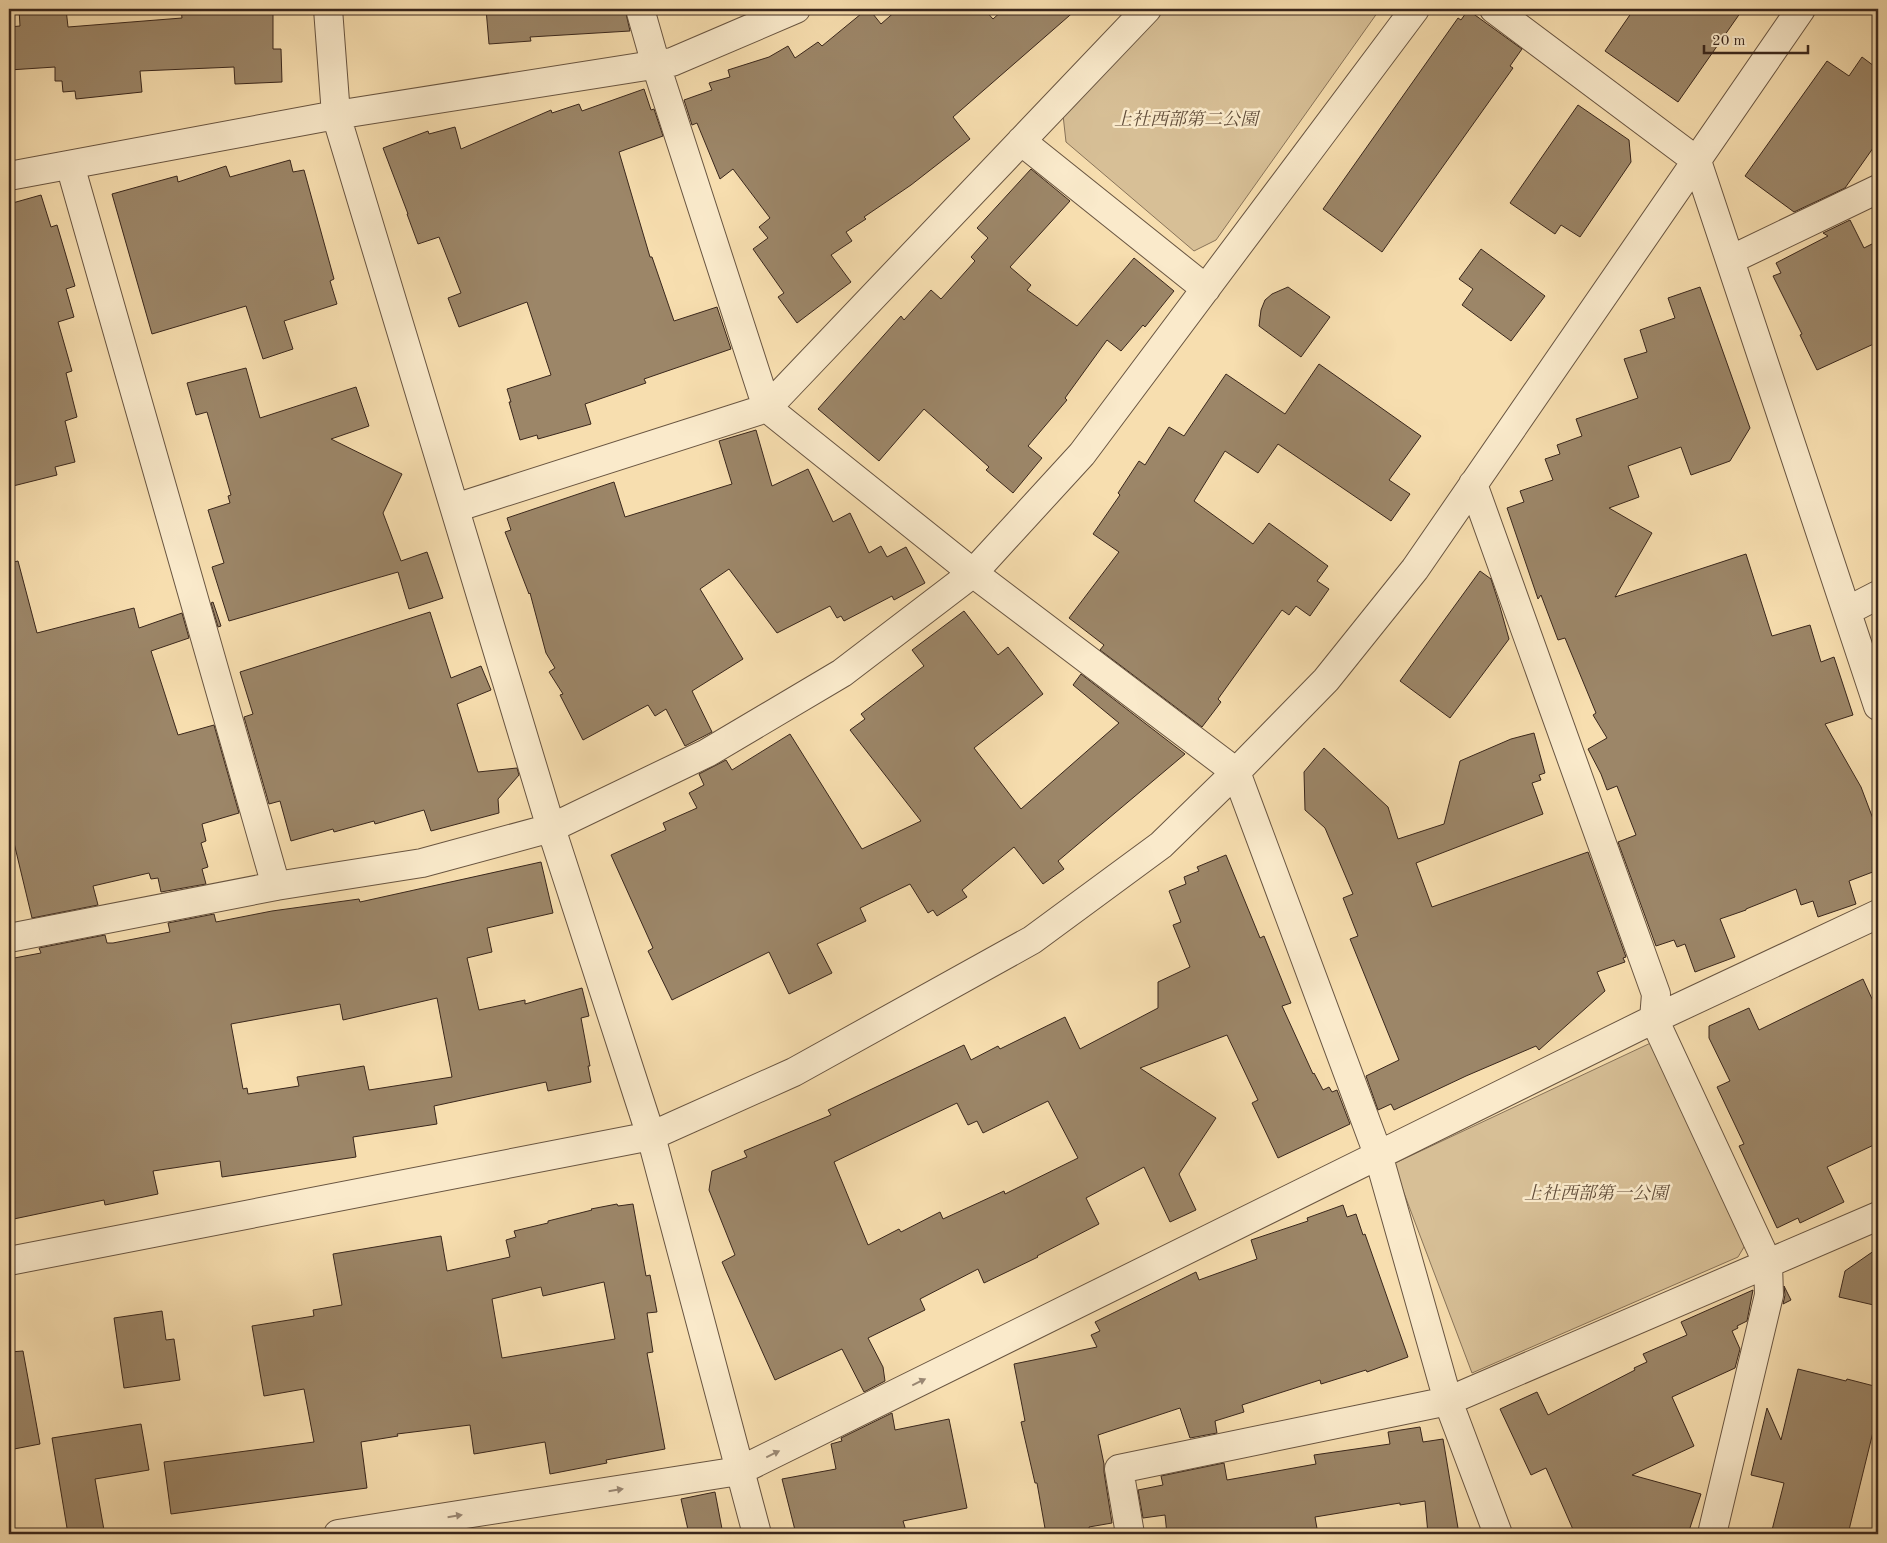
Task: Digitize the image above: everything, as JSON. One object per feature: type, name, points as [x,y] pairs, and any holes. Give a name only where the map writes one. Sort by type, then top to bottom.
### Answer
[{"type":"street","points":[[328,9],[336,114],[551,828],[651,1136],[757,1534]]},
{"type":"street","points":[[640,9],[656,65],[767,408],[973,572],[1236,772],[1378,1154],[1448,1401],[1498,1534]]},
{"type":"street","points":[[9,176],[336,114],[672,62],[796,9]]},
{"type":"street","points":[[455,508],[767,408],[1146,9]]},
{"type":"street","points":[[9,937],[276,886],[422,863],[551,828],[707,753],[842,673],[973,572],[1082,454],[1415,9]]},
{"type":"street","points":[[1494,9],[1697,161],[1878,706]]},
{"type":"street","points":[[9,1261],[651,1136],[794,1072],[1032,940],[1160,845],[1236,772],[1326,680],[1415,569],[1801,9]]},
{"type":"street","points":[[1021,141],[1206,289]]},
{"type":"street","points":[[70,165],[276,886]]},
{"type":"street","points":[[1730,260],[1878,189]]},
{"type":"street","points":[[1473,484],[1656,994],[1654,1019],[1768,1264],[1769,1295],[1712,1534]]},
{"type":"street","points":[[1847,611],[1878,595]]},
{"type":"street","points":[[338,1534],[739,1471],[1654,1019],[1878,914]]},
{"type":"street","points":[[1130,1534],[1119,1468],[1448,1401],[1878,1216]]},
{"type":"green space","name":"上社西部第二公園","points":[[1160,9],[1380,9],[1216,240],[1194,251],[1066,142],[1063,115]]},
{"type":"green space","name":"上社西部第一公園","points":[[1657,1040],[1747,1242],[1738,1257],[1472,1373],[1393,1164]]},
{"type":"building","points":[[19,9],[66,9],[68,27],[182,18],[181,9],[273,9],[273,49],[281,49],[282,82],[235,84],[234,67],[140,71],[142,92],[76,99],[75,91],[63,92],[62,81],[55,81],[55,67],[9,70],[9,27],[20,26]]},
{"type":"building","points":[[486,9],[625,9],[630,31],[530,37],[531,41],[489,44]]},
{"type":"building","points":[[867,9],[881,24],[898,9],[984,9],[993,19],[1004,9],[1077,9],[953,117],[970,139],[911,185],[864,217],[866,219],[846,232],[852,241],[831,255],[851,282],[797,323],[778,297],[784,293],[753,249],[768,238],[759,227],[770,218],[733,169],[720,179],[697,123],[692,125],[684,100],[712,90],[709,83],[730,77],[728,70],[769,57],[788,46],[795,58],[818,42],[822,46]]},
{"type":"building","points":[[1634,9],[1743,9],[1678,102],[1605,51]]},
{"type":"building","points":[[1468,10],[1522,49],[1510,66],[1513,68],[1382,252],[1323,209],[1458,18],[1461,20]]},
{"type":"building","points":[[1862,57],[1878,69],[1878,141],[1845,188],[1794,212],[1745,176],[1827,61],[1849,76]]},
{"type":"building","points":[[644,89],[651,110],[654,109],[663,136],[619,152],[650,257],[652,257],[674,321],[717,307],[731,349],[644,379],[646,383],[585,404],[591,424],[538,439],[537,435],[520,440],[507,389],[551,375],[527,302],[459,327],[448,298],[461,293],[439,237],[418,244],[383,148],[428,131],[429,134],[455,127],[461,149],[551,110],[552,113],[579,104],[582,111]]},
{"type":"building","points":[[1578,105],[1629,140],[1631,162],[1580,237],[1561,225],[1555,234],[1510,203]]},
{"type":"building","points":[[290,160],[293,172],[304,170],[334,279],[330,281],[337,304],[284,321],[293,349],[263,359],[246,306],[152,334],[112,194],[177,176],[178,182],[226,166],[230,177]]},
{"type":"building","points":[[1031,169],[1070,201],[1010,267],[1031,285],[1027,290],[1077,326],[1134,258],[1174,291],[1145,327],[1143,325],[1121,351],[1107,340],[1065,398],[1067,400],[1028,446],[1042,458],[1013,493],[986,470],[989,467],[924,409],[879,461],[818,409],[901,316],[904,320],[931,290],[941,299],[975,261],[971,257],[988,238],[977,228]]},
{"type":"building","points":[[41,195],[51,227],[57,225],[75,286],[66,289],[74,317],[58,322],[72,371],[66,373],[77,417],[65,421],[75,462],[55,467],[57,475],[9,487],[9,204]]},
{"type":"building","points":[[1850,220],[1864,248],[1878,241],[1878,342],[1817,370],[1800,335],[1802,334],[1773,276],[1781,273],[1776,263],[1828,236],[1823,233]]},
{"type":"building","points":[[1481,249],[1545,296],[1511,341],[1462,305],[1473,289],[1459,279]]},
{"type":"building","points":[[1288,287],[1330,317],[1301,357],[1259,326],[1261,310],[1265,300],[1272,294]]},
{"type":"building","points":[[1700,287],[1750,428],[1730,461],[1691,475],[1681,447],[1628,466],[1639,497],[1609,508],[1652,533],[1615,597],[1746,554],[1772,636],[1810,625],[1821,662],[1834,657],[1853,715],[1825,724],[1861,787],[1878,832],[1878,870],[1849,881],[1856,904],[1818,917],[1813,901],[1801,905],[1796,889],[1720,919],[1735,957],[1695,972],[1685,944],[1677,947],[1674,940],[1656,946],[1618,842],[1636,835],[1617,786],[1607,790],[1588,749],[1607,738],[1593,715],[1596,713],[1565,638],[1558,640],[1541,595],[1538,599],[1507,508],[1524,502],[1520,491],[1553,480],[1545,459],[1560,454],[1557,445],[1582,436],[1576,419],[1638,398],[1624,359],[1647,352],[1640,330],[1675,318],[1668,298]]},
{"type":"building","points":[[1319,364],[1421,436],[1389,480],[1410,494],[1391,521],[1278,444],[1258,473],[1225,451],[1194,501],[1253,544],[1269,523],[1328,566],[1317,581],[1329,589],[1310,616],[1296,606],[1289,615],[1282,610],[1218,699],[1221,702],[1202,727],[1100,650],[1104,645],[1069,618],[1119,552],[1093,534],[1120,495],[1118,493],[1139,461],[1145,465],[1169,427],[1184,436],[1226,374],[1285,414]]},
{"type":"building","points":[[246,368],[260,418],[356,387],[369,426],[331,439],[402,474],[383,513],[401,561],[427,552],[443,598],[409,609],[398,572],[229,621],[212,567],[224,563],[208,510],[230,503],[228,496],[231,495],[207,412],[196,415],[187,383]]},
{"type":"building","points":[[756,430],[772,486],[808,469],[833,522],[850,513],[869,553],[881,546],[887,557],[906,547],[925,583],[894,600],[892,596],[844,621],[841,616],[837,618],[830,606],[777,633],[729,569],[700,589],[743,659],[692,691],[712,732],[685,746],[666,709],[655,716],[648,705],[583,740],[560,695],[563,694],[549,672],[555,668],[546,653],[530,593],[505,532],[511,530],[507,518],[614,482],[625,517],[732,484],[719,441]]},
{"type":"building","points":[[18,561],[37,633],[134,608],[139,628],[182,613],[189,638],[151,651],[178,735],[214,725],[239,813],[202,824],[206,841],[201,843],[208,867],[202,869],[206,884],[161,892],[158,878],[151,879],[149,873],[93,886],[98,905],[32,918],[9,822],[9,563]]},
{"type":"building","points":[[1480,571],[1491,579],[1509,639],[1450,718],[1400,681]]},
{"type":"building","points":[[213,602],[221,626],[218,627],[211,603]]},
{"type":"building","points":[[964,611],[998,655],[1008,647],[1043,694],[974,748],[1021,809],[1119,723],[1073,685],[1081,674],[1185,754],[1058,861],[1064,869],[1043,884],[1014,847],[962,890],[967,897],[937,916],[933,910],[928,913],[910,884],[860,908],[866,921],[817,944],[832,973],[789,994],[769,952],[672,1000],[648,951],[653,948],[611,855],[666,830],[663,823],[697,808],[689,793],[704,785],[699,774],[726,760],[732,770],[790,734],[862,849],[921,821],[850,730],[865,719],[861,714],[924,666],[912,650]]},
{"type":"building","points":[[430,612],[451,678],[481,666],[491,690],[457,704],[478,772],[517,768],[519,775],[498,799],[499,813],[431,831],[424,810],[375,824],[374,821],[334,832],[333,829],[291,841],[280,801],[269,804],[244,717],[253,714],[240,672]]},
{"type":"building","points":[[1534,733],[1545,773],[1539,775],[1541,780],[1532,783],[1543,814],[1416,863],[1432,907],[1588,852],[1626,957],[1623,958],[1625,962],[1597,972],[1605,991],[1539,1050],[1536,1046],[1394,1110],[1391,1104],[1378,1110],[1366,1076],[1399,1060],[1350,939],[1358,936],[1343,898],[1353,894],[1325,828],[1305,810],[1304,772],[1324,748],[1388,807],[1398,839],[1444,824],[1460,761],[1511,739]]},
{"type":"building","points":[[1226,855],[1260,938],[1264,936],[1291,1003],[1282,1006],[1313,1074],[1323,1090],[1329,1087],[1332,1092],[1337,1090],[1350,1124],[1278,1158],[1252,1103],[1258,1100],[1227,1035],[1140,1068],[1216,1118],[1179,1174],[1196,1210],[1170,1222],[1144,1167],[1086,1198],[1099,1224],[1038,1257],[984,1283],[978,1269],[920,1299],[925,1310],[868,1338],[883,1367],[885,1381],[864,1392],[842,1349],[775,1380],[722,1262],[735,1255],[709,1190],[712,1171],[747,1157],[744,1151],[831,1115],[828,1110],[964,1045],[971,1060],[998,1046],[1000,1049],[1065,1017],[1080,1049],[1158,1008],[1158,982],[1190,967],[1173,925],[1181,922],[1169,891],[1186,884],[1184,877],[1199,871],[1197,867]],"holes":[[[1048,1101],[1078,1158],[1005,1194],[1004,1191],[943,1219],[940,1212],[901,1232],[899,1229],[868,1245],[834,1162],[957,1103],[968,1125],[977,1121],[983,1133]]]},
{"type":"building","points":[[541,862],[553,913],[487,928],[492,952],[467,958],[479,1010],[525,1000],[525,1004],[582,988],[589,1016],[581,1018],[591,1082],[548,1091],[546,1082],[434,1106],[437,1124],[353,1137],[356,1157],[222,1177],[220,1161],[153,1171],[158,1194],[105,1205],[104,1200],[9,1220],[9,959],[41,953],[39,948],[105,935],[107,943],[113,943],[170,932],[168,923],[214,914],[216,922],[272,911],[359,899],[360,902]],"holes":[[[437,998],[452,1077],[369,1090],[364,1066],[297,1077],[299,1086],[248,1094],[247,1088],[243,1089],[231,1024],[340,1004],[343,1020]]]},
{"type":"building","points":[[1863,979],[1878,1012],[1878,1143],[1827,1167],[1844,1202],[1800,1223],[1798,1218],[1777,1228],[1739,1146],[1744,1144],[1717,1087],[1730,1081],[1709,1038],[1709,1026],[1749,1008],[1759,1030]]},
{"type":"building","points":[[617,1204],[618,1206],[633,1204],[646,1276],[650,1275],[657,1312],[647,1313],[653,1352],[647,1353],[665,1449],[606,1460],[607,1463],[550,1474],[545,1442],[474,1454],[470,1425],[397,1434],[398,1436],[361,1442],[367,1488],[171,1514],[164,1462],[314,1442],[304,1389],[264,1396],[252,1326],[314,1316],[313,1310],[342,1305],[333,1254],[441,1236],[447,1271],[510,1257],[506,1240],[516,1237],[514,1231],[548,1223],[548,1221]],"holes":[[[604,1282],[615,1339],[502,1358],[492,1299],[541,1287],[543,1296]]]},
{"type":"building","points":[[1343,1205],[1347,1217],[1356,1214],[1363,1235],[1365,1234],[1408,1357],[1367,1372],[1366,1370],[1321,1384],[1320,1380],[1242,1405],[1244,1412],[1215,1421],[1217,1433],[1190,1438],[1180,1408],[1098,1435],[1112,1523],[1089,1527],[1090,1534],[1046,1534],[1037,1483],[1035,1483],[1021,1422],[1025,1421],[1014,1364],[1097,1347],[1091,1335],[1100,1331],[1095,1322],[1196,1272],[1199,1280],[1257,1259],[1251,1240],[1308,1221],[1307,1218]]},
{"type":"building","points":[[1878,1248],[1878,1306],[1839,1297],[1845,1271]]},
{"type":"building","points":[[1784,1286],[1791,1300],[1783,1304],[1785,1295]]},
{"type":"building","points":[[1753,1290],[1747,1321],[1732,1331],[1740,1349],[1735,1368],[1672,1397],[1694,1446],[1632,1475],[1701,1494],[1688,1534],[1575,1534],[1546,1468],[1531,1475],[1500,1409],[1537,1392],[1548,1415],[1635,1370],[1634,1368],[1647,1362],[1643,1354],[1687,1335],[1681,1322]]},
{"type":"building","points":[[162,1311],[166,1340],[174,1339],[180,1380],[124,1388],[114,1318]]},
{"type":"building","points":[[23,1351],[40,1444],[9,1450],[9,1352]]},
{"type":"building","points":[[1798,1369],[1878,1387],[1878,1434],[1873,1432],[1848,1534],[1771,1534],[1784,1483],[1751,1475],[1767,1408],[1781,1440]]},
{"type":"building","points":[[892,1413],[895,1430],[949,1419],[967,1508],[903,1521],[907,1534],[796,1534],[782,1479],[836,1469],[831,1444],[842,1441],[841,1438]]},
{"type":"building","points":[[141,1424],[149,1470],[95,1479],[104,1530],[82,1534],[68,1534],[52,1438]]},
{"type":"building","points":[[1420,1427],[1423,1442],[1443,1439],[1459,1534],[1428,1534],[1425,1501],[1400,1505],[1400,1503],[1315,1517],[1318,1534],[1167,1534],[1165,1515],[1143,1518],[1138,1490],[1163,1485],[1161,1476],[1224,1463],[1227,1480],[1316,1464],[1314,1455],[1390,1444],[1388,1432]]},
{"type":"building","points":[[715,1492],[723,1534],[689,1534],[681,1499]]}]
